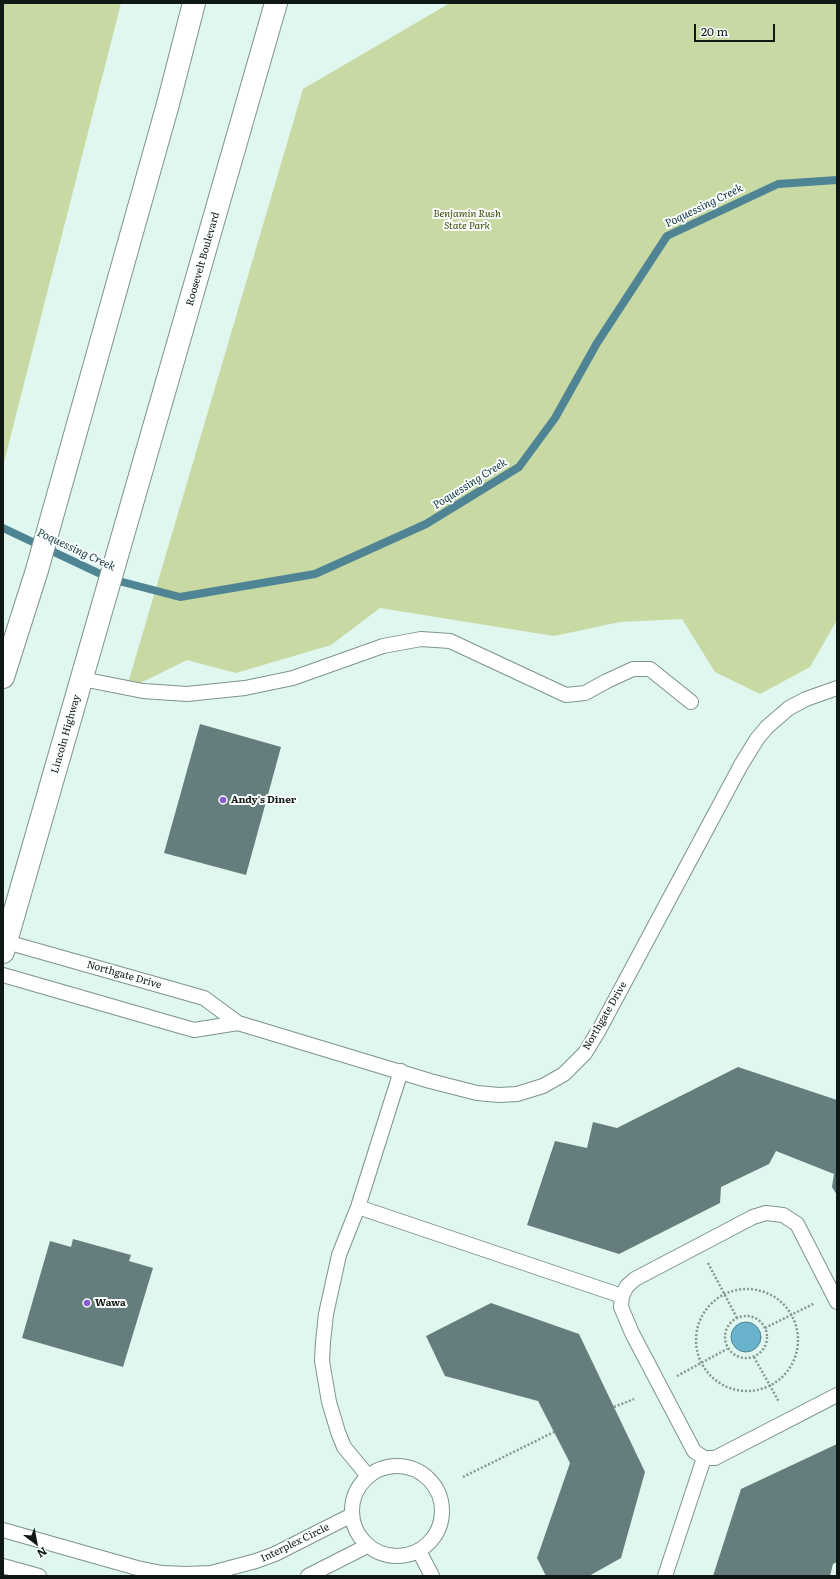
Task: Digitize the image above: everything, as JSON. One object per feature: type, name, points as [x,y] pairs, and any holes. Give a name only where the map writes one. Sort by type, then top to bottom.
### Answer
[{"type":"highway","points":[[3,677],[36,570],[168,104],[194,3]]},
{"type":"highway","name":"Roosevelt Boulevard","points":[[129,516],[276,3]]},
{"type":"highway","name":"Lincoln Highway","points":[[4,945],[129,516]]},
{"type":"lane","points":[[82,679],[143,691],[187,694],[245,688],[293,678],[383,646],[421,639],[450,641],[566,695],[585,694],[607,681],[633,670],[650,669],[690,702]]},
{"type":"lane","name":"Northgate Drive","points":[[4,945],[204,998],[238,1023],[430,1081],[477,1093],[499,1095],[516,1094],[544,1086],[564,1074],[585,1053],[599,1030],[741,765],[757,739],[789,708],[806,699],[837,688]]},
{"type":"lane","name":"Northgate Drive","points":[[3,975],[194,1030],[238,1023]]},
{"type":"lane","points":[[368,1476],[344,1447],[338,1432],[329,1402],[322,1361],[323,1342],[326,1314],[338,1255],[358,1207],[401,1071]]},
{"type":"lane","points":[[358,1207],[622,1296]]},
{"type":"lane","points":[[835,1298],[797,1224],[783,1215],[766,1213],[753,1217],[635,1279],[627,1286],[622,1296],[621,1307],[632,1333],[694,1451],[704,1458],[715,1458],[837,1396]]},
{"type":"lane","points":[[665,1576],[704,1458]]},
{"type":"lane","points":[[398,1466],[413,1469],[427,1477],[437,1489],[442,1504],[442,1519],[436,1534],[426,1546],[412,1554],[396,1557],[381,1554],[368,1546],[356,1532],[352,1515],[353,1501],[358,1488],[368,1476],[382,1468],[398,1466]]},
{"type":"lane","name":"Interplex Circle","points":[[3,1530],[136,1568],[186,1574],[211,1573],[256,1562],[276,1554],[352,1515]]},
{"type":"lane","points":[[308,1576],[368,1546]]},
{"type":"lane","points":[[419,1551],[432,1576]]},
{"type":"lane","points":[[3,1566],[39,1576]]},
{"type":"path","points":[[699,1245],[737,1318]]},
{"type":"path","points":[[740,1289],[755,1289],[770,1294],[783,1302],[792,1315],[798,1330],[798,1347],[794,1363],[784,1376],[770,1386],[755,1391],[738,1391],[723,1386],[710,1376],[701,1363],[696,1348],[696,1332],[702,1316],[711,1303],[724,1294],[740,1289]]},
{"type":"path","points":[[765,1328],[792,1315],[835,1298]]},
{"type":"path","points":[[744,1316],[756,1318],[765,1328],[767,1342],[760,1353],[754,1357],[749,1359],[736,1357],[727,1349],[724,1335],[726,1328],[737,1318],[744,1316]]},
{"type":"path","points":[[659,1386],[727,1349]]},
{"type":"path","points":[[754,1357],[788,1420]]},
{"type":"path","points":[[614,1407],[634,1399]]},
{"type":"path","points":[[463,1477],[554,1432]]},
{"type":"green space","points":[[3,3],[121,3],[3,466]]},
{"type":"green space","name":"Benjamin Rush State Park","points":[[450,3],[837,3],[837,620],[810,667],[760,694],[715,672],[682,619],[620,622],[554,636],[380,608],[331,645],[236,673],[187,660],[126,690],[303,89]]},
{"type":"water","points":[[746,1322],[757,1326],[761,1337],[757,1348],[746,1352],[735,1348],[731,1337],[735,1326]]},
{"type":"building","name":"Andy's Diner","points":[[200,724],[281,747],[246,875],[164,853]]},
{"type":"building","points":[[738,1067],[837,1100],[837,1195],[832,1187],[834,1174],[776,1151],[769,1164],[721,1187],[720,1203],[619,1254],[527,1225],[555,1141],[587,1148],[593,1122],[617,1128]]},
{"type":"building","name":"Wawa","points":[[73,1239],[131,1255],[129,1261],[153,1268],[123,1367],[22,1338],[50,1241],[71,1247]]},
{"type":"building","points":[[491,1303],[579,1334],[645,1472],[621,1558],[589,1576],[546,1576],[537,1558],[570,1463],[538,1401],[445,1376],[426,1336]]},
{"type":"building","points":[[837,1444],[837,1562],[833,1564],[830,1576],[713,1576],[741,1489]]},
{"type":"waterway","name":"Poquessing Creek","points":[[3,528],[111,579],[180,597],[315,574],[426,524],[519,467],[555,418],[597,343],[667,236],[778,184],[837,180]]},
{"type":"place","name":"Andy's Diner","points":[[223,800]]},
{"type":"place","name":"Wawa","points":[[87,1303]]}]
